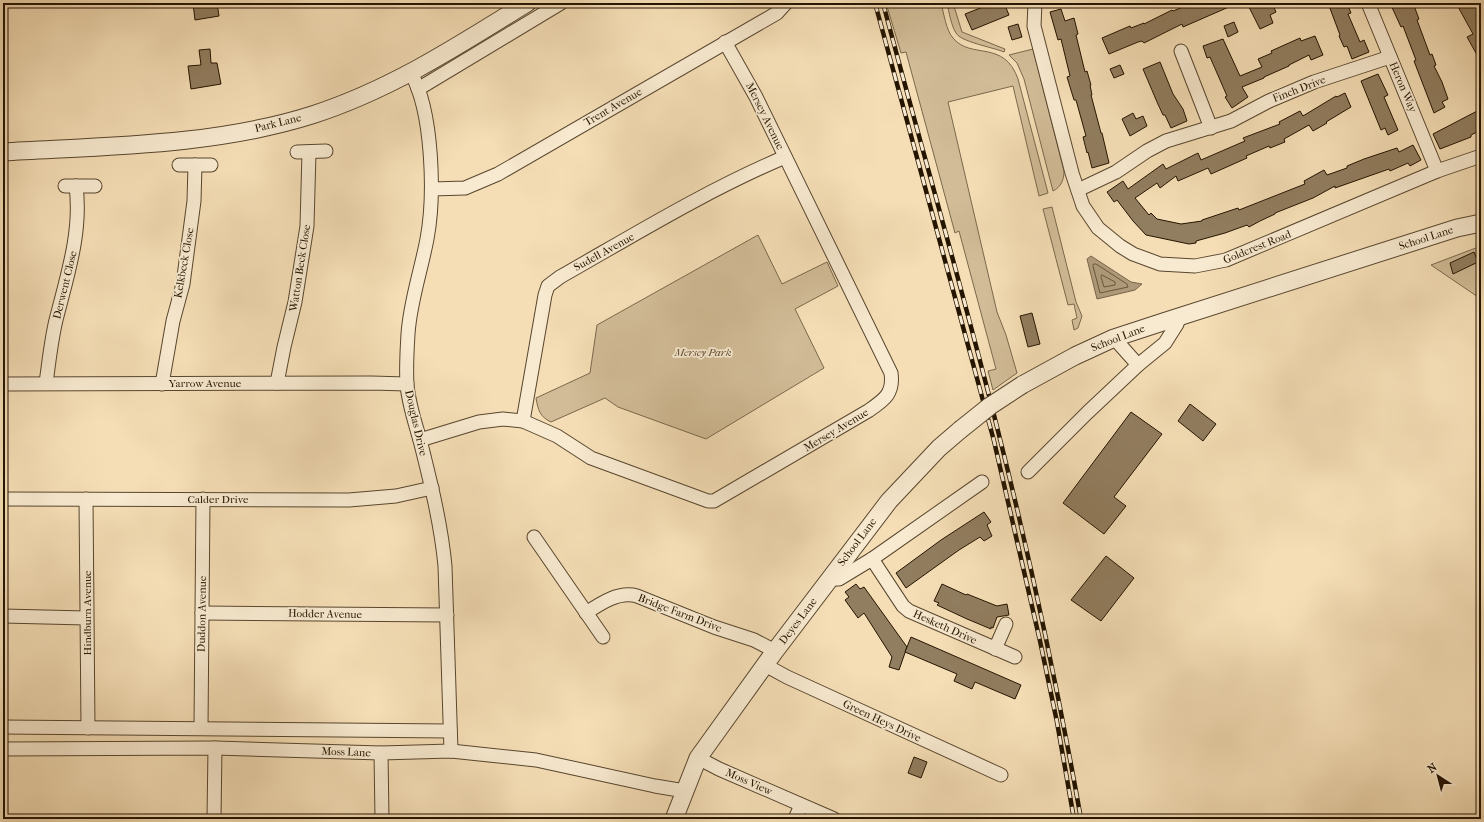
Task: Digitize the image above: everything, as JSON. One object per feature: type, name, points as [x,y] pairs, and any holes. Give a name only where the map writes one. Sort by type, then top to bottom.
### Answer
[{"type":"street","name":"Park Lane","points":[[3,152],[140,144],[189,139],[248,131],[277,124],[326,110],[376,90],[411,73],[434,61],[526,3]]},
{"type":"street","points":[[418,89],[561,3]]},
{"type":"street","name":"Trent Avenue","points":[[432,189],[465,188],[487,180],[776,13],[786,3]]},
{"type":"street","name":"Goldcrest Road","points":[[1035,3],[1034,26],[1083,206],[1090,218],[1108,237],[1133,254],[1160,264],[1195,266],[1211,264],[1241,255],[1437,171],[1481,156]]},
{"type":"street","name":"Heron Way","points":[[1368,3],[1437,171]]},
{"type":"street","name":"Mersey Avenue","points":[[420,440],[479,422],[503,419],[523,421],[557,436],[591,458],[708,501],[714,501],[868,411],[886,398],[890,390],[891,373],[756,97],[725,42]]},
{"type":"street","points":[[1181,51],[1211,128]]},
{"type":"street","name":"Finch Drive","points":[[1078,190],[1116,172],[1147,150],[1166,141],[1231,121],[1269,101],[1314,82],[1390,57]]},
{"type":"street","name":"Douglas Drive","points":[[411,73],[418,89],[427,130],[432,189],[430,222],[427,240],[411,310],[408,334],[407,384],[411,408],[432,488],[443,541],[446,566],[451,751]]},
{"type":"street","name":"Watton Beck Close","points":[[277,383],[295,302],[308,226],[303,152],[326,151]]},
{"type":"street","name":"Sudell Avenue","points":[[523,421],[532,364],[548,286],[560,276],[753,170],[785,157]]},
{"type":"street","points":[[179,165],[211,165]]},
{"type":"street","name":"Kelkbeck Close","points":[[162,384],[173,320],[183,284],[194,201],[195,166]]},
{"type":"street","name":"Derwent Close","points":[[46,383],[56,322],[74,249],[78,219],[78,199],[71,186],[95,186]]},
{"type":"street","name":"School Lane","points":[[830,579],[889,501],[939,448],[990,406],[1022,385],[1075,356],[1114,338],[1457,228],[1481,222]]},
{"type":"street","points":[[1028,472],[1087,413],[1138,365],[1165,343],[1177,324],[1179,316]]},
{"type":"street","points":[[1114,338],[1138,365]]},
{"type":"street","name":"Yarrow Avenue","points":[[3,384],[407,384]]},
{"type":"street","points":[[830,579],[839,579],[872,558],[982,482]]},
{"type":"street","name":"Calder Drive","points":[[3,499],[86,498],[349,500],[396,496],[432,488]]},
{"type":"street","name":"Hindburn Avenue","points":[[86,498],[88,728]]},
{"type":"street","name":"Duddon Avenue","points":[[201,728],[203,499]]},
{"type":"street","points":[[534,537],[603,637]]},
{"type":"street","name":"Hesketh Drive","points":[[872,558],[903,606],[908,611],[1015,657]]},
{"type":"street","name":"Deyes Lane","points":[[674,819],[698,758],[775,651],[830,579]]},
{"type":"street","name":"Bridge Farm Drive","points":[[586,613],[621,595],[629,594],[714,627],[754,640],[775,651]]},
{"type":"street","name":"Hodder Avenue","points":[[202,612],[447,615]]},
{"type":"street","points":[[3,616],[86,618]]},
{"type":"street","points":[[995,649],[1006,624]]},
{"type":"street","name":"Green Heys Drive","points":[[765,665],[787,677],[1001,775]]},
{"type":"street","points":[[3,727],[450,731]]},
{"type":"street","points":[[214,819],[215,748]]},
{"type":"street","name":"Moss Lane","points":[[3,749],[215,748],[381,753],[451,751],[536,760],[655,786],[685,791]]},
{"type":"street","points":[[381,753],[382,819]]},
{"type":"street","name":"Moss View","points":[[698,758],[719,769],[834,819]]},
{"type":"street","points":[[795,819],[801,805]]},
{"type":"green space","points":[[886,3],[941,3],[947,26],[953,38],[960,44],[969,48],[996,54],[1004,59],[1012,67],[1018,79],[1048,193],[1039,196],[1013,86],[948,102],[997,312],[1006,335],[1017,373],[993,390],[988,371],[996,369],[959,231],[955,233],[906,52],[901,53]]},
{"type":"green space","points":[[947,3],[953,3],[962,32],[1005,49],[1004,52],[970,42],[959,36],[956,33],[950,18]]},
{"type":"green space","points":[[1033,49],[1064,171],[1062,183],[1053,191],[1024,79],[1017,63],[1009,55]]},
{"type":"green space","points":[[1052,207],[1076,302],[1082,316],[1078,328],[1074,330],[1072,320],[1077,318],[1074,304],[1068,305],[1043,209]]},
{"type":"green space","name":"Mersey Park","points":[[758,235],[782,284],[827,262],[838,286],[795,309],[824,368],[706,439],[618,407],[605,398],[551,422],[544,418],[539,410],[536,398],[590,373],[597,325]]},
{"type":"green space","points":[[1481,246],[1481,299],[1431,265]]},
{"type":"water","points":[[1091,256],[1131,282],[1142,284],[1135,290],[1097,299],[1087,259]]},
{"type":"building","points":[[193,3],[217,3],[219,16],[195,20]]},
{"type":"building","points":[[993,3],[1004,3],[1009,15],[972,30],[965,14]]},
{"type":"building","points":[[1193,3],[1238,3],[1183,27],[1182,24],[1144,43],[1142,41],[1138,42],[1109,54],[1102,38],[1130,26],[1131,28],[1144,24],[1172,10],[1173,11]]},
{"type":"building","points":[[1247,3],[1272,3],[1276,12],[1270,15],[1273,23],[1260,29]]},
{"type":"building","points":[[1328,3],[1347,3],[1351,13],[1348,14],[1360,42],[1364,40],[1369,52],[1352,59],[1347,46],[1344,47],[1339,36],[1340,35]]},
{"type":"building","points":[[1390,3],[1413,3],[1419,19],[1417,20],[1430,55],[1432,54],[1436,65],[1434,66],[1448,99],[1442,102],[1445,107],[1434,113],[1414,61],[1416,60],[1403,26],[1401,27]]},
{"type":"building","points":[[1456,3],[1477,3],[1481,11],[1481,62],[1467,37],[1473,34]]},
{"type":"building","points":[[1061,9],[1065,21],[1074,18],[1078,34],[1076,35],[1085,72],[1087,71],[1091,85],[1091,95],[1109,163],[1092,168],[1083,137],[1086,136],[1076,100],[1074,100],[1067,77],[1070,76],[1061,39],[1058,40],[1050,12]]},
{"type":"building","points":[[1234,22],[1238,32],[1228,37],[1224,26]]},
{"type":"building","points":[[1018,24],[1022,37],[1012,40],[1008,27]]},
{"type":"building","points":[[1315,36],[1323,55],[1311,60],[1309,55],[1264,78],[1242,87],[1248,97],[1232,108],[1225,97],[1227,96],[1210,57],[1207,58],[1203,46],[1223,39],[1240,76],[1262,67],[1258,59],[1272,53],[1271,51],[1300,38],[1301,41]]},
{"type":"building","points":[[210,49],[211,63],[217,63],[221,84],[191,89],[188,66],[201,65],[199,50]]},
{"type":"building","points":[[1160,62],[1173,94],[1183,109],[1187,121],[1171,128],[1165,115],[1163,115],[1143,69]]},
{"type":"building","points":[[1120,65],[1124,74],[1114,78],[1110,69]]},
{"type":"building","points":[[1378,74],[1388,95],[1384,97],[1398,130],[1388,135],[1385,128],[1381,130],[1361,81]]},
{"type":"building","points":[[1345,93],[1351,107],[1313,131],[1309,125],[1284,139],[1285,142],[1270,148],[1269,146],[1246,156],[1247,158],[1211,174],[1208,168],[1178,181],[1176,176],[1160,188],[1157,183],[1135,198],[1149,215],[1151,213],[1157,219],[1181,224],[1202,221],[1238,208],[1239,210],[1305,184],[1304,181],[1324,170],[1327,175],[1347,168],[1347,166],[1364,159],[1397,148],[1399,152],[1413,145],[1421,160],[1410,166],[1408,163],[1390,171],[1389,169],[1335,188],[1335,186],[1313,198],[1275,213],[1249,227],[1247,225],[1196,241],[1196,243],[1189,244],[1146,235],[1117,200],[1114,202],[1107,192],[1123,181],[1128,189],[1163,164],[1166,169],[1198,153],[1201,160],[1245,141],[1243,138],[1280,124],[1279,122],[1300,111],[1303,116],[1336,96],[1337,97]]},
{"type":"building","points":[[1481,109],[1481,130],[1471,135],[1471,137],[1440,149],[1433,134]]},
{"type":"building","points":[[1133,113],[1136,119],[1143,116],[1147,126],[1130,136],[1122,119]]},
{"type":"building","points":[[1474,252],[1478,262],[1453,274],[1450,263]]},
{"type":"building","points":[[1032,313],[1040,344],[1028,347],[1020,316]]},
{"type":"building","points":[[1190,404],[1216,424],[1203,441],[1178,421]]},
{"type":"building","points":[[1131,412],[1162,434],[1114,497],[1126,506],[1104,534],[1063,503]]},
{"type":"building","points":[[984,512],[991,522],[987,525],[992,536],[984,541],[980,537],[959,550],[906,588],[896,573],[941,540]]},
{"type":"building","points":[[1106,556],[1134,578],[1101,621],[1071,600]]},
{"type":"building","points":[[856,584],[860,589],[864,587],[907,647],[899,670],[889,667],[892,657],[864,613],[858,618],[845,600],[849,597],[845,592]]},
{"type":"building","points":[[942,584],[966,595],[967,594],[997,606],[1007,604],[1009,615],[997,617],[993,628],[991,627],[991,629],[967,619],[937,605],[939,603],[934,601]]},
{"type":"building","points":[[911,637],[1021,685],[1015,699],[975,682],[972,689],[954,681],[957,674],[905,652]]},
{"type":"building","points":[[914,757],[927,762],[921,778],[908,773]]},
{"type":"railway","points":[[875,3],[994,441],[1040,641],[1057,722],[1074,819]]},
{"type":"railway","points":[[883,3],[971,327],[1011,483],[1043,626],[1081,819]]}]
